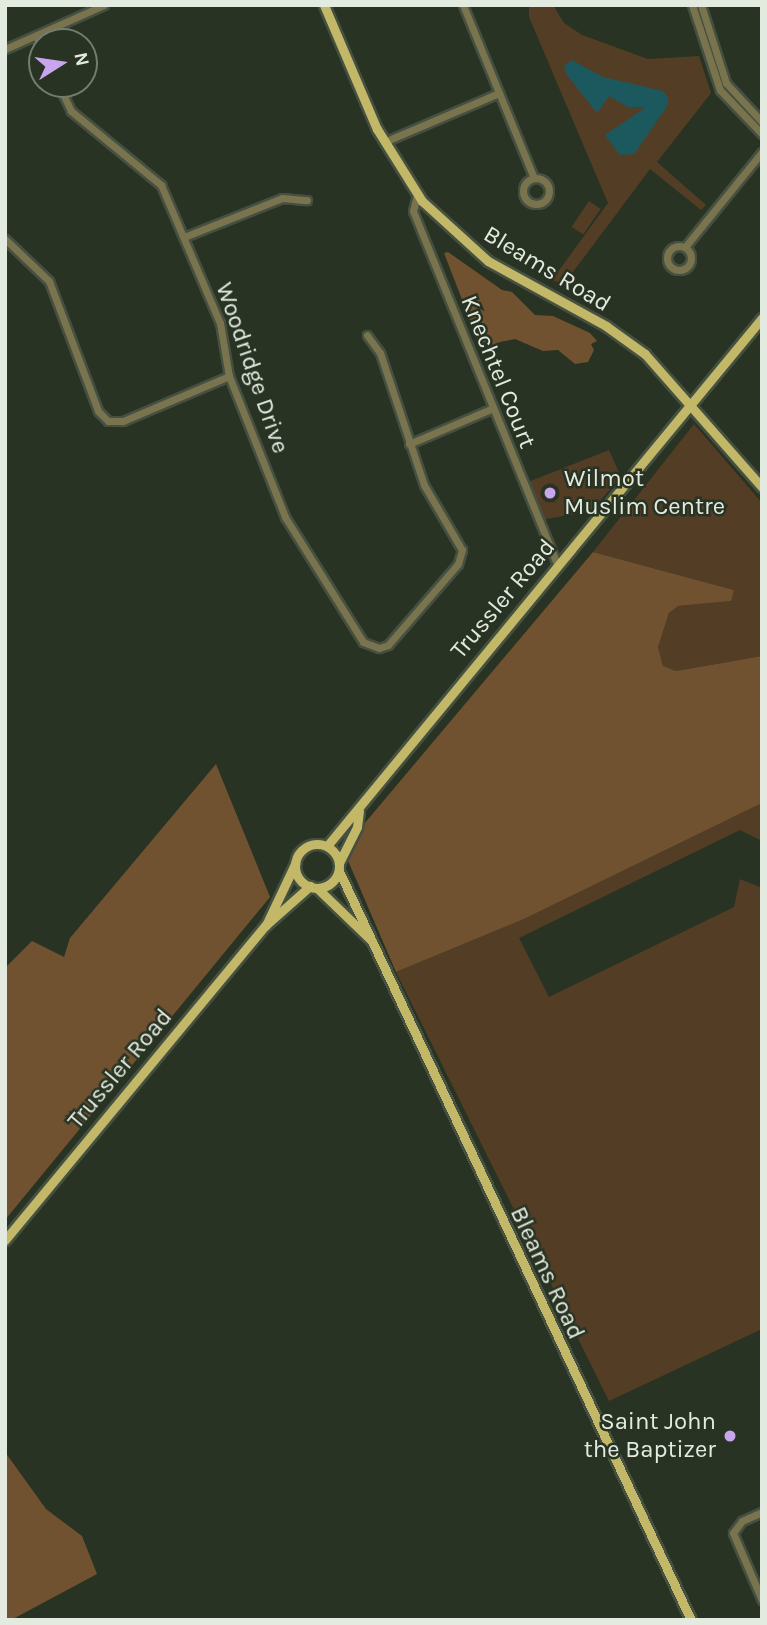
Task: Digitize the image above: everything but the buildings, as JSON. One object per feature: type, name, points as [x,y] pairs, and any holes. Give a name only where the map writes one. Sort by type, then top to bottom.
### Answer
[{"type":"main road","name":"Bleams Road","points":[[324,5],[384,142],[417,195],[488,261],[634,345],[691,404],[762,487]]},
{"type":"main road","name":"Trussler Road","points":[[327,846],[359,811],[557,563],[762,318]]},
{"type":"main road","name":"Trussler Road","points":[[339,867],[357,827],[359,811]]},
{"type":"main road","points":[[307,846],[327,846],[339,867],[331,883],[313,887],[299,878],[295,864],[307,846]]},
{"type":"main road","name":"Trussler Road","points":[[266,925],[295,864]]},
{"type":"main road","name":"Bleams Road","points":[[339,867],[691,1620]]},
{"type":"main road","name":"Bleams Road","points":[[313,887],[372,941]]},
{"type":"main road","name":"Trussler Road","points":[[5,1240],[266,925],[313,887]]},
{"type":"street","points":[[54,28],[104,5]]},
{"type":"street","points":[[463,5],[534,178]]},
{"type":"street","points":[[692,5],[723,97],[762,134]]},
{"type":"street","points":[[701,5],[726,83],[736,100],[762,122]]},
{"type":"street","points":[[5,49],[28,39]]},
{"type":"street","points":[[384,142],[499,93]]},
{"type":"street","name":"Woodridge Drive","points":[[65,98],[71,111],[155,176],[184,237],[224,336],[229,376],[285,517],[363,642],[372,648],[388,645],[462,555],[460,544],[424,485],[380,353],[367,335]]},
{"type":"street","points":[[685,247],[762,152]]},
{"type":"street","name":"Knechtel Court","points":[[417,195],[412,211],[491,409],[557,563]]},
{"type":"street","points":[[184,237],[282,198],[307,200]]},
{"type":"street","points":[[5,239],[49,281],[98,411],[108,421],[123,421],[229,376]]},
{"type":"street","points":[[410,444],[491,409]]},
{"type":"street","points":[[762,1512],[741,1521],[733,1533],[762,1600]]},
{"type":"shaded area","points":[[529,5],[553,5],[564,23],[582,35],[648,59],[699,56],[711,93],[657,162],[706,205],[701,210],[650,169],[564,284],[552,280],[608,203],[529,17]]},
{"type":"shaded area","points":[[589,201],[601,209],[583,235],[572,227]]},
{"type":"shaded area","points":[[448,252],[502,290],[512,292],[535,315],[553,316],[590,333],[597,341],[591,344],[594,350],[588,362],[575,364],[558,350],[543,351],[515,339],[500,342],[490,351],[480,346],[444,253]]},
{"type":"shaded area","points":[[694,424],[762,503],[762,656],[676,671],[663,666],[658,647],[669,613],[678,606],[730,601],[734,590],[593,552]]},
{"type":"shaded area","points":[[609,450],[621,477],[590,512],[545,519],[528,482]]},
{"type":"shaded area","points":[[593,552],[734,590],[731,601],[678,606],[669,613],[658,647],[663,666],[676,671],[762,656],[762,803],[524,919],[396,972],[343,849]]},
{"type":"shaded area","points":[[216,764],[270,897],[5,1220],[5,968],[32,941],[64,957],[70,938]]},
{"type":"shaded area","points":[[762,803],[762,841],[740,830],[519,938],[549,997],[734,907],[740,879],[762,888],[762,1329],[609,1401],[396,972],[524,919]]},
{"type":"shaded area","points":[[5,1452],[46,1509],[82,1536],[97,1574],[11,1620],[5,1620]]},
{"type":"water","points":[[572,60],[603,77],[663,91],[668,97],[668,105],[634,154],[620,155],[605,135],[646,107],[628,107],[609,96],[597,113],[567,75],[564,66]]},
{"type":"place","name":"Wilmot Muslim Centre","points":[[550,493]]},
{"type":"place","name":"Saint John the Baptizer","points":[[730,1436]]}]
